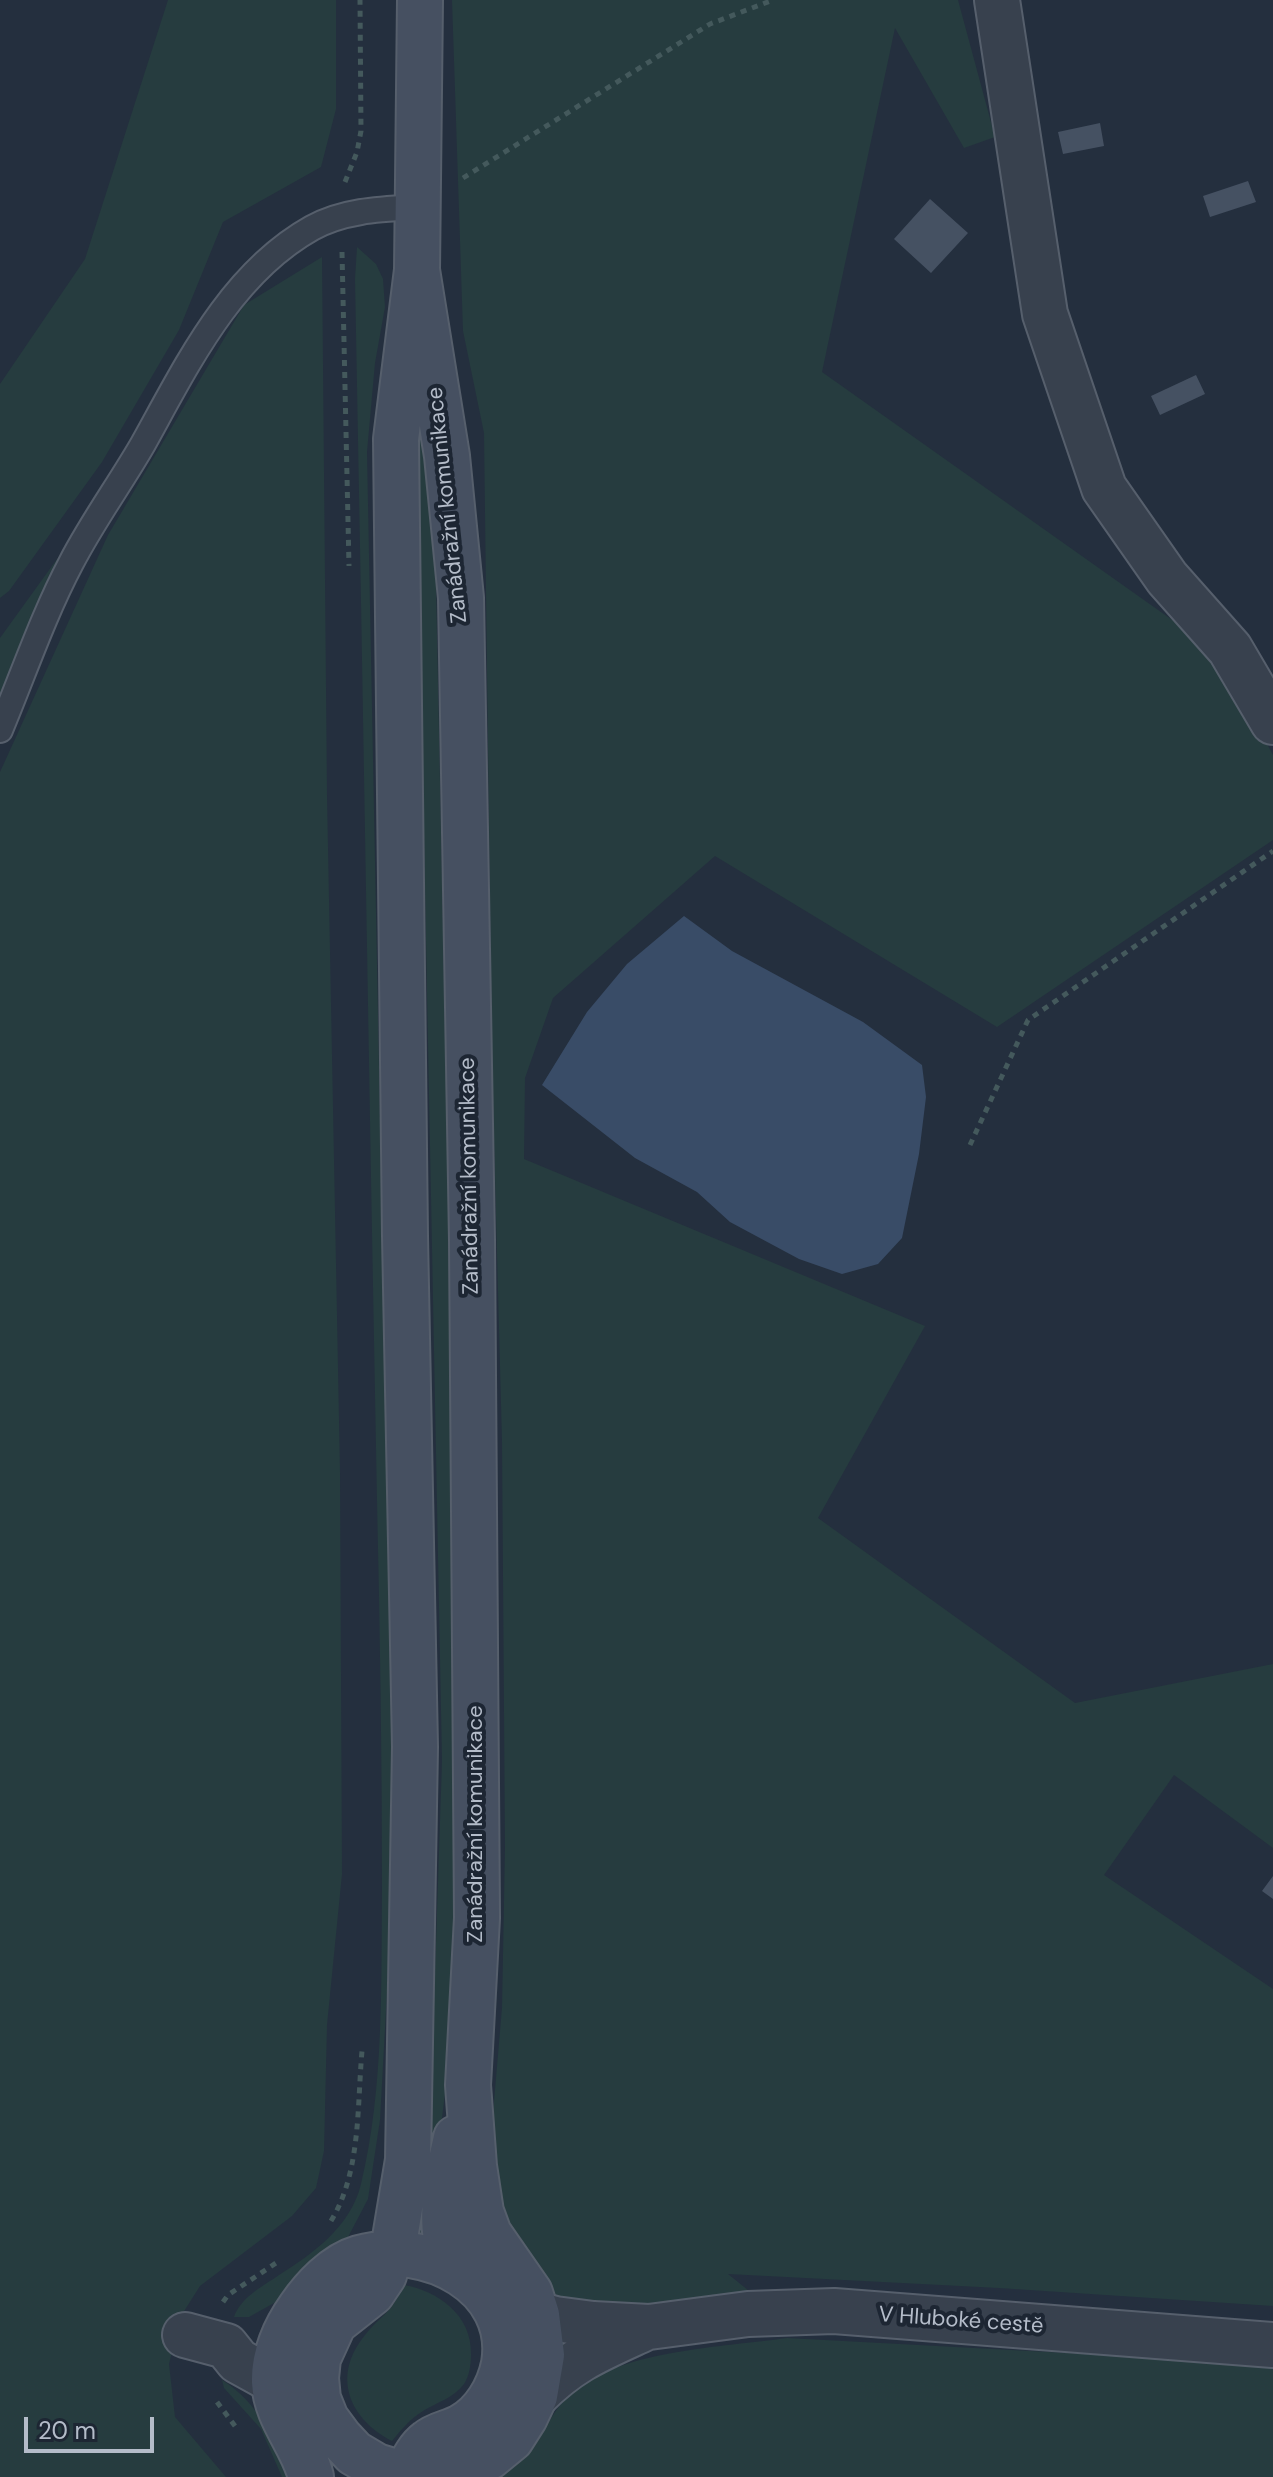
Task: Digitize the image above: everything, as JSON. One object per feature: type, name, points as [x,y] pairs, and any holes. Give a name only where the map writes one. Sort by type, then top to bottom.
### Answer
[{"type":"main road","name":"Zanádražní komunikace","points":[[374,2256],[408,2160],[411,2044],[415,1747],[405,1236],[396,439],[417,270],[420,0]]},
{"type":"main road","name":"Zanádražní komunikace","points":[[417,270],[447,456],[461,598],[472,1240],[477,1902],[468,2085],[481,2212],[489,2234],[530,2293],[537,2315],[542,2355],[535,2396],[511,2439],[489,2457],[456,2474]]},
{"type":"main road","name":"Zanádražní komunikace","points":[[468,2085],[451,2157],[444,2224],[446,2240],[453,2256],[481,2290]]},
{"type":"main road","points":[[311,2477],[278,2406],[274,2381],[278,2352],[289,2324],[309,2294],[336,2270],[374,2256],[417,2255],[439,2261],[481,2290],[501,2325],[504,2348],[496,2389],[482,2411],[462,2427],[426,2442],[405,2476]]},
{"type":"main road","points":[[374,2256],[379,2285],[334,2323],[325,2337],[318,2358],[318,2399],[339,2445],[376,2466],[405,2476],[456,2474]]},
{"type":"street","points":[[997,0],[1045,314],[1104,488],[1167,578],[1230,649],[1273,722]]},
{"type":"street","name":"V Hluboké cestě","points":[[481,2290],[537,2315],[593,2324],[649,2327],[748,2314],[834,2311],[1273,2345]]},
{"type":"street","points":[[208,2341],[264,2327],[287,2314],[309,2294]]},
{"type":"street","name":"V Hluboké cestě","points":[[535,2396],[561,2371],[589,2353],[649,2327]]},
{"type":"street","points":[[208,2341],[314,2405],[339,2445]]},
{"type":"lane","points":[[0,730],[71,563],[183,370],[235,292],[269,258],[313,227],[341,216],[418,207]]},
{"type":"path","points":[[344,186],[361,131],[360,0]]},
{"type":"path","points":[[418,207],[710,24],[773,0]]},
{"type":"path","points":[[342,246],[350,578]]},
{"type":"path","points":[[970,1145],[1028,1020],[1273,851]]},
{"type":"path","points":[[323,2230],[341,2205],[350,2176],[363,2039]]},
{"type":"path","points":[[245,2440],[206,2386],[208,2341],[224,2301],[281,2260]]},
{"type":"green space","points":[[168,0],[336,0],[336,109],[321,167],[223,222],[179,330],[102,462],[9,591],[0,598],[0,384],[85,259]]},
{"type":"green space","points":[[452,0],[958,0],[995,137],[964,148],[895,28],[822,372],[1216,651],[1273,755],[1273,840],[997,1027],[715,856],[553,998],[525,1078],[524,1159],[925,1326],[818,1518],[1075,1703],[1273,1664],[1273,1848],[1174,1775],[1104,1875],[1273,1989],[1273,2306],[728,2274],[764,2303],[670,2313],[560,2302],[515,2246],[502,2216],[490,2149],[502,2008],[505,1848],[502,1441],[492,1065],[484,433],[463,331]]},
{"type":"green space","points":[[357,247],[376,264],[383,279],[385,307],[375,363],[367,452],[392,1732],[388,1974],[380,2120],[368,2199],[346,2241],[283,2298],[249,2317],[234,2317],[247,2298],[318,2248],[349,2213],[361,2184],[368,2148],[380,2038],[381,1696],[355,279]]},
{"type":"green space","points":[[322,257],[327,795],[340,1472],[342,1874],[327,2025],[324,2151],[316,2188],[292,2216],[200,2286],[181,2316],[169,2364],[175,2417],[226,2477],[0,2477],[0,772],[108,535],[244,305]]},
{"type":"green space","points":[[416,427],[424,429],[434,487],[451,1321],[456,1848],[454,1975],[446,2086],[427,2238],[411,2236],[428,2086],[442,1761]]},
{"type":"green space","points":[[65,548],[0,696],[0,638]]},
{"type":"green space","points":[[404,2285],[429,2293],[451,2307],[466,2328],[471,2361],[468,2377],[460,2389],[418,2414],[392,2441],[366,2422],[357,2410],[350,2397],[348,2369],[362,2339],[389,2309]]},
{"type":"green space","points":[[787,2338],[1273,2364],[1273,2477],[495,2477],[525,2456],[569,2395],[589,2380],[614,2368],[672,2353]]},
{"type":"green space","points":[[222,2380],[256,2411],[292,2477],[282,2477],[261,2429],[224,2388]]},
{"type":"water","points":[[684,916],[732,951],[863,1022],[922,1065],[926,1097],[919,1154],[902,1238],[878,1264],[842,1274],[799,1259],[730,1222],[697,1192],[635,1158],[542,1085],[587,1012],[627,964]]},
{"type":"building","points":[[1100,123],[1104,146],[1063,154],[1058,132]]},
{"type":"building","points":[[1248,181],[1256,202],[1210,217],[1203,196]]},
{"type":"building","points":[[930,199],[968,233],[931,273],[894,239]]},
{"type":"building","points":[[1196,375],[1205,394],[1160,415],[1151,396]]},
{"type":"building","points":[[1273,1876],[1273,1899],[1262,1891]]}]
